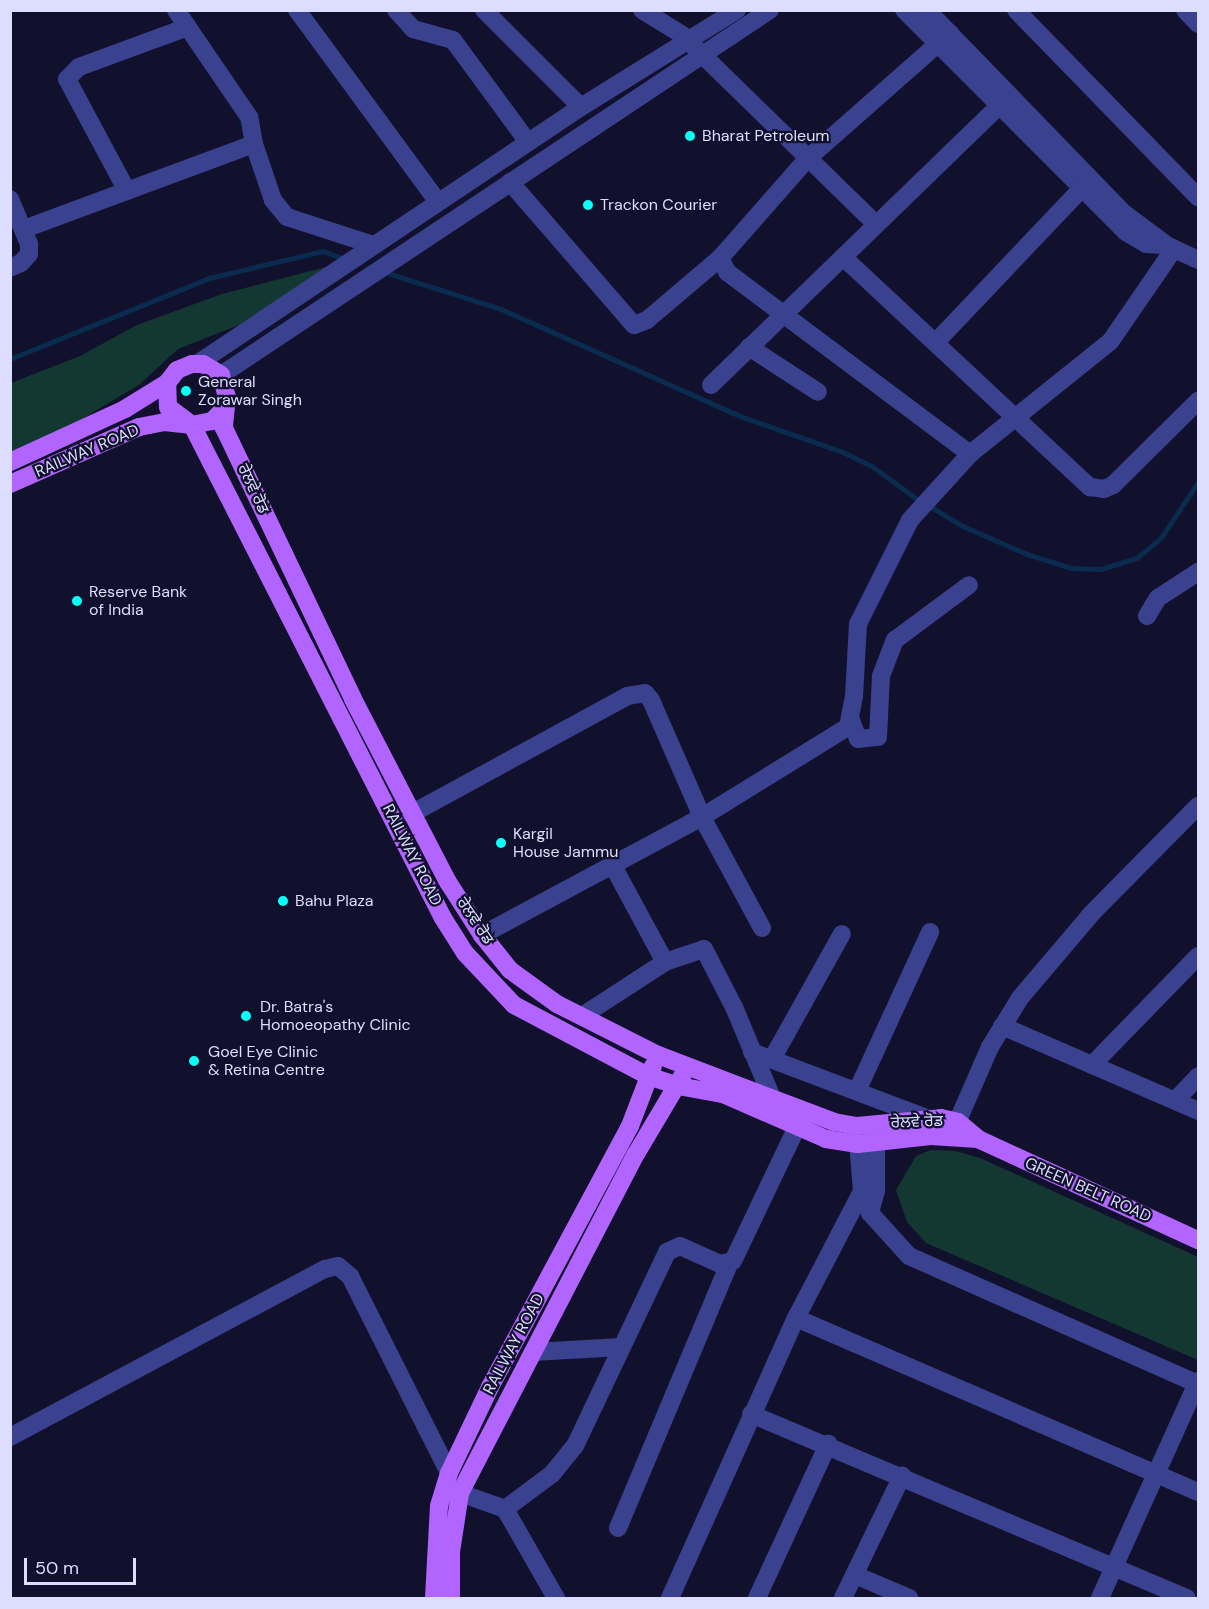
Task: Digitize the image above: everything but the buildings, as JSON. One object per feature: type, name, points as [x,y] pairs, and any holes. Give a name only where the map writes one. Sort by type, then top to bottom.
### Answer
[{"type":"main road","points":[[10,462],[125,409],[167,383],[177,370],[197,364],[221,375],[227,397],[223,410],[212,421],[192,425],[168,407],[167,383]]},
{"type":"main road","name":"ਰੇਲਵੇ ਰੋਡ","points":[[223,410],[224,428],[411,814],[482,935],[510,970],[556,1004],[658,1055],[772,1098],[801,1118]]},
{"type":"main road","name":"RAILWAY ROAD","points":[[10,484],[139,427],[164,422],[192,425],[443,918],[465,953],[514,1005],[540,1022],[648,1076],[678,1086],[723,1094],[801,1118],[826,1139],[955,1129],[978,1139]]},
{"type":"main road","name":"RAILWAY ROAD","points":[[434,1599],[439,1506],[449,1473],[490,1387],[630,1126],[658,1055]]},
{"type":"main road","points":[[451,1599],[453,1530],[460,1493],[636,1154],[678,1086],[687,1067]]},
{"type":"main road","name":"ਰੇਲਵੇ ਰੋਡ","points":[[876,1134],[927,1118],[955,1129]]},
{"type":"main road","name":"GREEN BELT ROAD","points":[[978,1139],[1198,1240]]},
{"type":"street","points":[[176,10],[249,117],[254,144],[273,200],[287,218],[369,248]]},
{"type":"street","points":[[297,10],[438,202]]},
{"type":"street","points":[[396,10],[413,29],[453,40],[528,142]]},
{"type":"street","points":[[484,10],[581,107]]},
{"type":"street","points":[[642,10],[683,37],[875,223]]},
{"type":"street","points":[[667,10],[683,37]]},
{"type":"street","points":[[197,364],[683,37],[736,10]]},
{"type":"street","points":[[221,375],[770,10]]},
{"type":"street","points":[[904,10],[935,46],[1135,239],[1171,247]]},
{"type":"street","points":[[927,10],[1125,214],[1171,247],[1198,260]]},
{"type":"street","points":[[1016,10],[1198,197]]},
{"type":"street","points":[[1185,10],[1198,24]]},
{"type":"street","points":[[127,191],[67,79],[79,67],[188,27]]},
{"type":"street","points":[[510,182],[634,325],[647,320],[720,258],[808,158],[950,33]]},
{"type":"street","points":[[711,385],[782,313],[843,258],[875,223],[998,107]]},
{"type":"street","points":[[24,229],[254,144]]},
{"type":"street","points":[[936,342],[1082,188]]},
{"type":"street","points":[[10,199],[24,229],[29,254],[21,264],[10,268]]},
{"type":"street","points":[[969,585],[896,640],[881,676],[879,733],[868,739],[855,736],[851,720],[858,624],[923,502],[970,454],[1110,342],[1171,247]]},
{"type":"street","points":[[720,258],[727,272],[970,454]]},
{"type":"street","points":[[843,258],[1017,416],[1090,487],[1104,489],[1149,452],[1198,401]]},
{"type":"street","points":[[749,346],[818,392]]},
{"type":"street","points":[[1147,616],[1158,598],[1198,572]]},
{"type":"street","points":[[411,814],[568,726],[627,696],[645,693],[702,817],[762,928]]},
{"type":"street","points":[[482,935],[702,817],[832,740],[851,720]]},
{"type":"street","points":[[955,1129],[1002,1026],[1020,999],[1092,913],[1198,806]]},
{"type":"street","points":[[613,866],[665,962]]},
{"type":"street","points":[[857,1091],[930,932]]},
{"type":"street","points":[[772,1059],[842,934]]},
{"type":"street","points":[[582,1016],[665,962],[696,950],[707,951],[772,1098]]},
{"type":"street","points":[[1092,1065],[1198,956]]},
{"type":"street","points":[[1002,1026],[1198,1111]]},
{"type":"street","points":[[752,1052],[927,1118]]},
{"type":"street","points":[[1175,1101],[1198,1076]]},
{"type":"street","points":[[618,1528],[729,1264],[801,1118]]},
{"type":"street","points":[[870,1213],[876,1191],[876,1134]]},
{"type":"street","points":[[858,1135],[862,1191],[870,1213],[909,1257],[1198,1383],[1100,1599]]},
{"type":"street","points":[[670,1599],[796,1318],[862,1191]]},
{"type":"street","points":[[504,1509],[552,1474],[575,1446],[671,1248],[680,1246],[729,1264]]},
{"type":"street","points":[[10,1437],[326,1269],[338,1266],[350,1276],[449,1473]]},
{"type":"street","points":[[796,1318],[1198,1492]]},
{"type":"street","points":[[533,1352],[621,1347]]},
{"type":"street","points":[[751,1414],[828,1444],[1187,1599]]},
{"type":"street","points":[[757,1599],[828,1444]]},
{"type":"street","points":[[843,1599],[902,1476]]},
{"type":"street","points":[[460,1493],[504,1509],[556,1599]]},
{"type":"street","points":[[855,1575],[909,1599]]},
{"type":"green space","points":[[337,264],[249,321],[178,349],[140,384],[67,428],[11,454],[11,383],[80,356],[137,325],[222,294]]},
{"type":"green space","points":[[931,1150],[955,1151],[980,1158],[1198,1257],[1198,1360],[926,1243],[907,1222],[896,1190],[916,1156]]},
{"type":"waterway","points":[[10,359],[209,278],[323,251],[345,259]]},
{"type":"waterway","points":[[384,272],[501,309],[743,417],[843,452],[872,466],[920,501]]},
{"type":"waterway","points":[[928,505],[963,526],[1027,554],[1072,568],[1101,569],[1137,558],[1161,538],[1198,482]]},
{"type":"place","name":"Bharat Petroleum","points":[[690,136]]},
{"type":"place","name":"Trackon Courier","points":[[588,205]]},
{"type":"place","name":"General Zorawar Singh","points":[[186,391]]},
{"type":"place","name":"Reserve Bank of India","points":[[77,601]]},
{"type":"place","name":"Kargil House Jammu","points":[[501,843]]},
{"type":"place","name":"Bahu Plaza","points":[[283,901]]},
{"type":"place","name":"Dr. Batra's Homoeopathy Clinic","points":[[246,1016]]},
{"type":"place","name":"Goel Eye Clinic & Retina Centre","points":[[194,1061]]}]
